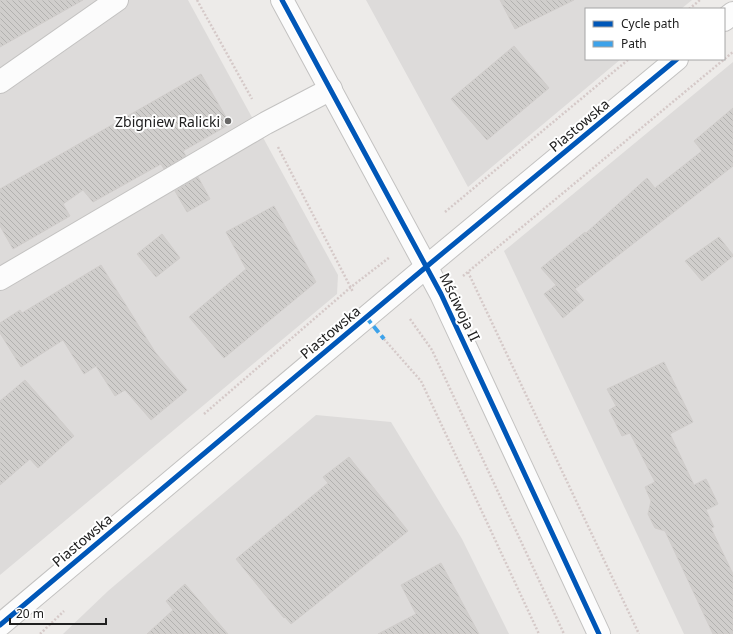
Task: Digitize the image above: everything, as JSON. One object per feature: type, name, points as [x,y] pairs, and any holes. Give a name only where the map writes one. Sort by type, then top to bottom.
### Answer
[{"type":"street","points":[[0,82],[117,0]]},
{"type":"street","name":"Mściwoja II","points":[[282,0],[412,240],[457,328],[599,634]]},
{"type":"street","points":[[725,19],[733,13]]},
{"type":"street","name":"Piastowska","points":[[0,625],[366,317],[676,60]]},
{"type":"street","points":[[0,279],[266,123],[331,89]]},
{"type":"path","points":[[197,0],[266,123],[351,287],[359,308],[366,317]]},
{"type":"path","points":[[690,8],[700,0]]},
{"type":"path","points":[[725,59],[733,52]]},
{"type":"path","points":[[351,287],[412,240],[628,60]]},
{"type":"path","points":[[639,634],[468,272],[723,60]]},
{"type":"path","points":[[410,319],[432,350],[564,634]]},
{"type":"path","points":[[384,339],[421,382],[539,634]]},
{"type":"shaded area","points":[[0,0],[188,0],[338,275],[337,294],[0,575]]},
{"type":"shaded area","points":[[366,0],[692,0],[682,8],[585,8],[585,60],[620,60],[468,187]]},
{"type":"shaded area","points":[[733,62],[733,634],[684,634],[504,251]]},
{"type":"shaded area","points":[[316,415],[391,422],[462,539],[509,634],[63,634],[108,591]]},
{"type":"building","points":[[0,0],[83,0],[0,47]]},
{"type":"building","points":[[500,0],[574,0],[515,29]]},
{"type":"building","points":[[514,46],[549,88],[487,140],[451,99]]},
{"type":"building","points":[[201,74],[230,124],[183,151],[186,156],[164,169],[161,164],[93,202],[83,190],[63,204],[70,216],[13,249],[0,226],[0,189]]},
{"type":"building","points":[[733,108],[733,166],[575,289],[584,300],[563,318],[544,294],[556,285],[541,268],[585,232],[586,233],[647,178],[655,188],[702,151],[694,141]]},
{"type":"building","points":[[198,177],[210,199],[187,212],[175,191]]},
{"type":"building","points":[[274,206],[316,282],[224,358],[189,317],[246,269],[226,232]]},
{"type":"building","points":[[162,234],[180,258],[156,277],[137,254]]},
{"type":"building","points":[[719,237],[733,256],[702,281],[685,261]]},
{"type":"building","points":[[101,265],[155,352],[187,390],[151,420],[125,390],[115,396],[96,366],[84,374],[63,340],[21,367],[0,333],[0,323],[20,310],[22,313]]},
{"type":"building","points":[[664,362],[693,422],[670,434],[694,485],[706,479],[718,504],[706,510],[714,527],[711,528],[733,574],[733,634],[713,634],[665,531],[655,528],[648,514],[651,501],[645,487],[655,482],[630,433],[622,436],[609,410],[616,406],[607,389]]},
{"type":"building","points":[[25,380],[74,436],[38,468],[30,459],[0,485],[0,401]]},
{"type":"building","points":[[349,457],[408,531],[291,624],[285,617],[284,618],[236,559],[328,483],[323,477]]},
{"type":"building","points":[[441,563],[479,634],[378,634],[416,614],[401,585]]},
{"type":"building","points":[[185,584],[228,634],[147,634],[173,610],[166,601]]},
{"type":"marked path","points":[[366,317],[384,339]]},
{"type":"cycle path","points":[[282,0],[441,294],[599,634]]},
{"type":"cycle path","points":[[0,625],[426,267],[676,60]]},
{"type":"place","name":"Zbigniew Ralicki","points":[[228,121]]}]
